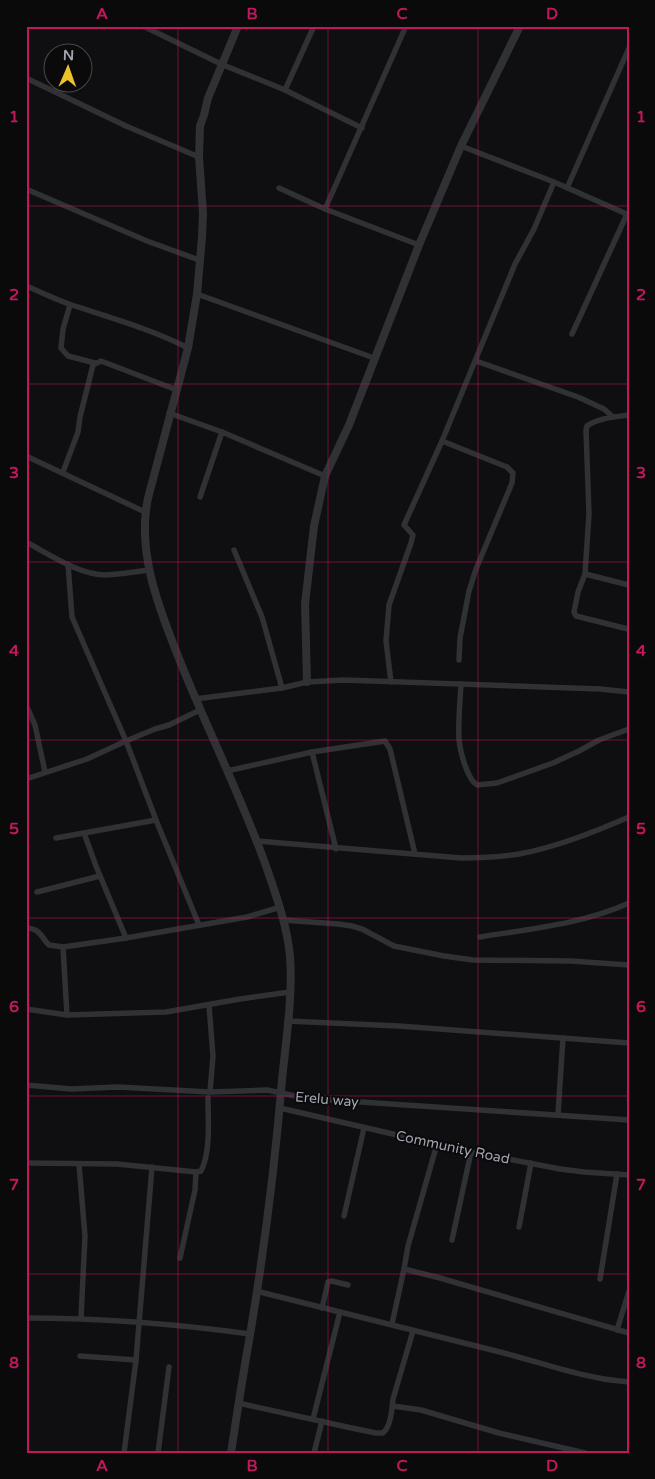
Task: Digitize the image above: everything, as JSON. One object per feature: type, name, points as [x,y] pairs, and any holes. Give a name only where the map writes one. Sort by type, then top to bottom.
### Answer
[{"type":"street","points":[[143,26],[221,64],[285,90],[362,128]]},
{"type":"street","points":[[231,1453],[250,1334],[280,1108],[290,992],[290,956],[281,907],[257,842],[195,699],[167,628],[149,570],[145,536],[145,512],[169,413],[188,348],[197,294],[203,213],[199,157],[200,126],[208,98],[238,26]]},
{"type":"street","points":[[285,90],[314,26]]},
{"type":"street","points":[[326,209],[406,26]]},
{"type":"street","points":[[307,682],[305,604],[314,526],[325,476],[461,146],[520,26]]},
{"type":"street","points":[[567,188],[629,48]]},
{"type":"street","points":[[26,78],[126,126],[199,157]]},
{"type":"street","points":[[461,146],[554,182],[628,214],[572,334]]},
{"type":"street","points":[[391,682],[386,641],[388,606],[413,535],[404,525],[476,361],[514,264],[534,229],[554,182]]},
{"type":"street","points":[[279,188],[326,209],[419,244]]},
{"type":"street","points":[[26,189],[147,240],[200,260]]},
{"type":"street","points":[[26,286],[70,304],[167,337],[188,348]]},
{"type":"street","points":[[197,294],[374,358]]},
{"type":"street","points":[[70,304],[62,329],[61,348],[68,356],[95,363],[101,361],[177,390]]},
{"type":"street","points":[[476,361],[578,397],[604,409],[613,418]]},
{"type":"street","points":[[63,472],[78,432],[80,417],[95,363]]},
{"type":"street","points":[[169,413],[222,432],[325,476]]},
{"type":"street","points":[[628,629],[576,616],[574,612],[578,592],[585,574],[589,514],[587,426],[590,423],[629,415]]},
{"type":"street","points":[[200,497],[222,432]]},
{"type":"street","points":[[442,441],[507,467],[513,473],[512,483],[469,590],[458,660]]},
{"type":"street","points":[[26,456],[145,512]]},
{"type":"street","points":[[26,542],[68,564],[91,573],[105,575],[149,570]]},
{"type":"street","points":[[234,550],[262,617],[282,688]]},
{"type":"street","points":[[68,564],[72,617],[126,740],[199,925]]},
{"type":"street","points":[[585,574],[629,585]]},
{"type":"street","points":[[195,699],[282,688],[307,682],[343,680],[600,689],[629,692]]},
{"type":"street","points":[[461,684],[459,740],[468,776],[477,785],[497,783],[553,763],[579,752],[599,740],[629,729]]},
{"type":"street","points":[[26,705],[35,724],[45,772]]},
{"type":"street","points":[[26,779],[87,759],[126,740],[169,725],[200,710]]},
{"type":"street","points":[[227,771],[312,752],[378,741],[386,742],[390,748],[415,854]]},
{"type":"street","points":[[312,752],[336,849]]},
{"type":"street","points":[[257,842],[461,858],[490,857],[519,854],[558,844],[629,817]]},
{"type":"street","points":[[56,838],[156,820]]},
{"type":"street","points":[[84,833],[126,938]]},
{"type":"street","points":[[37,892],[100,876]]},
{"type":"street","points":[[480,937],[596,915],[629,903]]},
{"type":"street","points":[[26,928],[38,931],[49,945],[63,947],[247,917],[281,907]]},
{"type":"street","points":[[283,920],[352,926],[362,929],[394,946],[463,959],[629,964]]},
{"type":"street","points":[[63,947],[67,1015]]},
{"type":"street","points":[[26,1009],[67,1015],[166,1012],[290,992]]},
{"type":"street","points":[[26,1162],[152,1167],[184,1172],[201,1171],[206,1155],[213,1044],[209,1005]]},
{"type":"street","points":[[287,1021],[399,1026],[629,1043]]},
{"type":"street","points":[[558,1114],[563,1038]]},
{"type":"street","name":"Erelu way","points":[[26,1085],[64,1088],[118,1087],[209,1095],[256,1089],[300,1097],[331,1100],[629,1120]]},
{"type":"street","name":"Community Road","points":[[280,1108],[472,1152],[584,1172],[629,1175]]},
{"type":"street","points":[[344,1216],[364,1128]]},
{"type":"street","points":[[392,1324],[408,1246],[437,1144]]},
{"type":"street","points":[[452,1240],[472,1152]]},
{"type":"street","points":[[519,1227],[530,1163]]},
{"type":"street","points":[[79,1164],[85,1236],[81,1318]]},
{"type":"street","points":[[124,1453],[140,1322],[152,1167]]},
{"type":"street","points":[[180,1258],[195,1190],[196,1172]]},
{"type":"street","points":[[600,1279],[617,1174]]},
{"type":"street","points":[[404,1269],[629,1333]]},
{"type":"street","points":[[322,1308],[328,1282],[332,1281],[348,1285]]},
{"type":"street","points":[[256,1291],[498,1351],[579,1374],[600,1379],[629,1382]]},
{"type":"street","points":[[617,1330],[629,1291]]},
{"type":"street","points":[[313,1419],[340,1312]]},
{"type":"street","points":[[26,1318],[81,1318],[140,1322],[250,1334]]},
{"type":"street","points":[[238,1402],[380,1434],[386,1431],[387,1428],[413,1330]]},
{"type":"street","points":[[80,1356],[136,1360]]},
{"type":"street","points":[[158,1453],[169,1367]]},
{"type":"street","points":[[393,1406],[421,1410],[499,1433],[585,1453]]},
{"type":"street","points":[[314,1453],[322,1421]]}]
